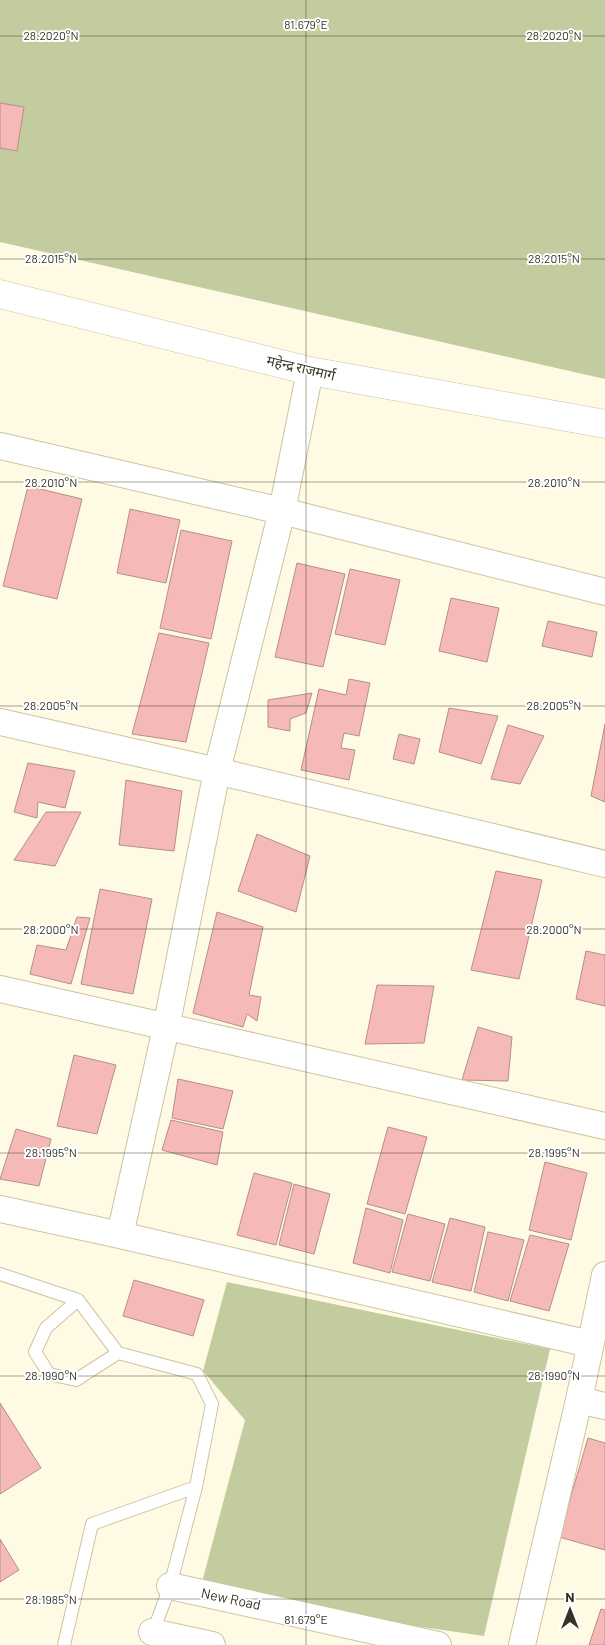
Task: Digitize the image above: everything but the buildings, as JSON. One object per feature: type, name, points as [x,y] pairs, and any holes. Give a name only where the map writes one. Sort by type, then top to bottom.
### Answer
[{"type":"highway","name":"महेन्द्र राजमार्ग","points":[[0,294],[310,371],[605,424]]},
{"type":"street","points":[[120,1235],[166,1028],[217,772],[282,510],[310,371]]},
{"type":"street","points":[[0,446],[282,510],[605,592]]},
{"type":"street","points":[[0,722],[605,864]]},
{"type":"street","points":[[0,990],[605,1126]]},
{"type":"street","points":[[0,1209],[590,1344]]},
{"type":"street","points":[[522,1645],[579,1400],[605,1274]]},
{"type":"street","points":[[579,1400],[605,1406]]},
{"type":"street","name":"New Road","points":[[170,1586],[438,1645]]},
{"type":"street","points":[[152,1638],[212,1645]]},
{"type":"lane","points":[[0,1274],[78,1300],[118,1353],[197,1374],[212,1404],[196,1487],[170,1586],[152,1638]]},
{"type":"lane","points":[[78,1300],[46,1328],[35,1352],[49,1374],[76,1380],[118,1353]]},
{"type":"lane","points":[[64,1645],[92,1524],[196,1487]]},
{"type":"green space","points":[[0,0],[605,0],[605,379],[0,242]]},
{"type":"green space","points":[[227,1282],[550,1349],[484,1636],[381,1621],[201,1586],[245,1420],[203,1371]]}]
